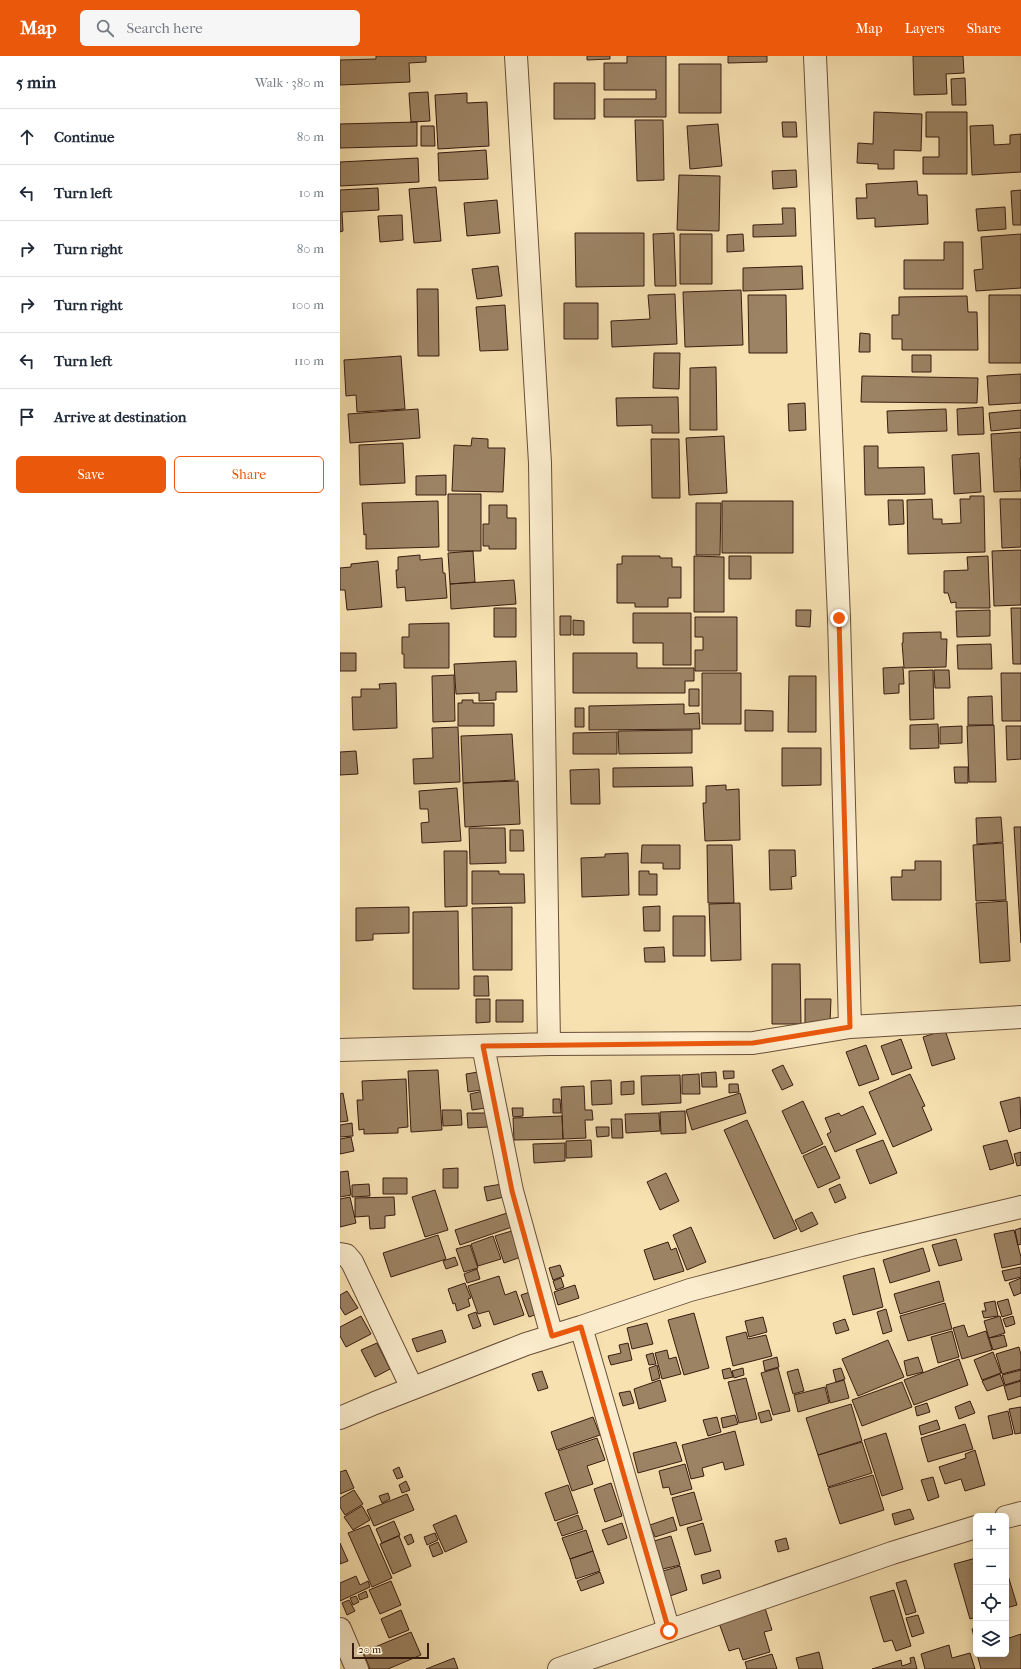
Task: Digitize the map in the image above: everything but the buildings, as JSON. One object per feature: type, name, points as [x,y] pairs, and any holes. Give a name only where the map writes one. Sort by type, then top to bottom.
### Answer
[{"type":"street","points":[[516,56],[540,463],[549,1044]]},
{"type":"street","points":[[815,56],[839,618],[850,1027]]},
{"type":"street","points":[[340,1050],[549,1044],[753,1043],[850,1027],[1021,1017]]},
{"type":"street","points":[[483,1046],[512,1191],[552,1336]]},
{"type":"street","points":[[340,1418],[412,1388],[526,1344],[690,1290],[861,1245],[1021,1207]]},
{"type":"street","points":[[340,1254],[346,1255],[352,1262],[412,1388]]},
{"type":"street","points":[[581,1327],[669,1631]]},
{"type":"street","points":[[1009,1516],[1021,1513]]},
{"type":"street","points":[[559,1669],[892,1553],[973,1528]]},
{"type":"street","points":[[340,1628],[357,1669]]},
{"type":"route","points":[[669,1631],[581,1327],[552,1336],[512,1191],[483,1046],[549,1044],[753,1043],[850,1027],[839,618]]}]
